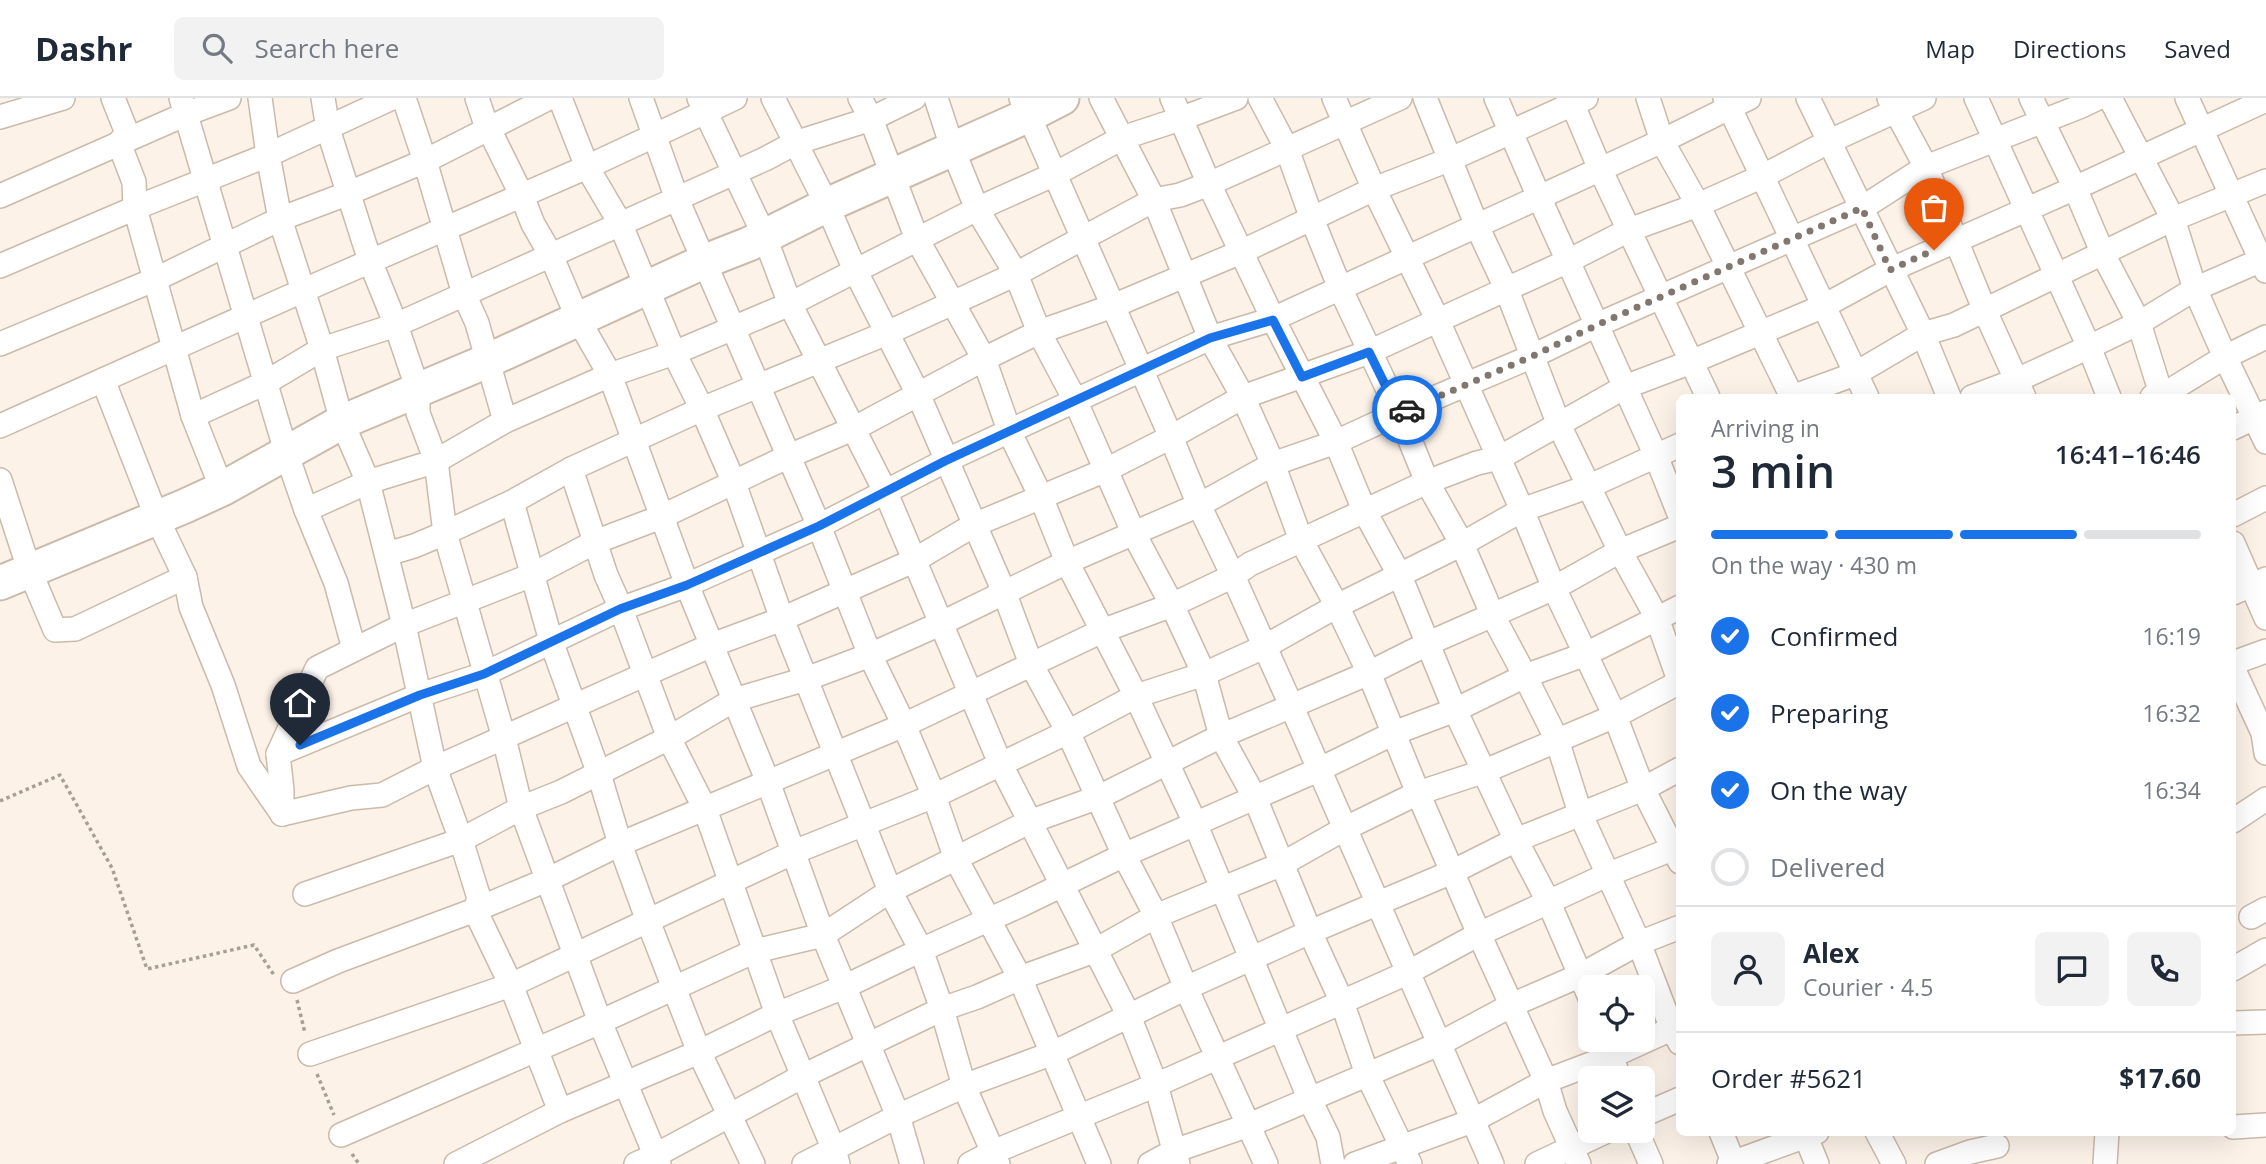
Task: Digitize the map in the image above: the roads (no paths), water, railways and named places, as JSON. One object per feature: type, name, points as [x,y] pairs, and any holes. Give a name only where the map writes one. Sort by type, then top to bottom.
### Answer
[{"type":"street","points":[[3,112],[63,98]]},
{"type":"street","points":[[113,98],[127,133],[119,143]]},
{"type":"street","points":[[0,196],[119,143],[184,106],[229,98]]},
{"type":"street","points":[[260,98],[280,219],[322,349],[342,422],[368,482],[404,625],[435,768],[478,898],[475,910],[511,985],[560,1111]]},
{"type":"street","points":[[323,98],[328,129],[370,261],[418,390],[418,413],[436,461],[445,533],[522,808],[625,1083],[650,1161],[803,1076],[942,1009],[1094,951],[1156,916],[1282,864],[1418,793],[1485,771],[1615,716],[1676,684]]},
{"type":"street","points":[[0,267],[135,208],[268,155],[391,98]]},
{"type":"street","points":[[404,98],[464,294],[477,323],[505,421]]},
{"type":"street","points":[[477,98],[489,130],[533,224],[551,255],[578,319],[610,375],[687,585],[768,782],[823,935],[898,1116],[912,1164]]},
{"type":"street","points":[[0,344],[156,279],[280,219],[425,161],[549,98]]},
{"type":"street","points":[[560,98],[587,167],[620,223],[674,353],[734,483],[782,619],[890,891],[920,950],[942,1009],[964,1086],[995,1158]]},
{"type":"street","points":[[641,98],[703,262],[819,526],[870,655],[905,725],[956,859],[1020,978],[1099,1164]]},
{"type":"street","points":[[0,426],[587,167],[655,135],[702,105],[735,98]]},
{"type":"street","points":[[773,98],[918,394],[1004,592],[1031,664],[1068,732],[1124,855],[1156,916],[1266,1164]]},
{"type":"street","points":[[860,98],[871,119],[917,239],[984,359],[1010,433],[1067,562],[1136,696],[1195,823],[1310,1100],[1328,1137],[1334,1164]]},
{"type":"street","points":[[193,416],[265,383],[322,349],[396,325],[795,143],[871,119],[914,98]]},
{"type":"street","points":[[936,98],[977,209],[1016,274],[1039,332],[1075,400],[1134,534],[1172,605],[1204,674],[1221,736],[1255,798],[1342,1002],[1367,1074],[1406,1156]]},
{"type":"street","points":[[14,576],[222,489],[342,422],[487,361],[953,150],[1025,106],[1062,98]]},
{"type":"street","points":[[1101,98],[1154,200],[1210,338],[1243,397],[1273,464],[1301,540],[1369,673],[1452,872],[1546,1080],[1555,1111],[1575,1156]]},
{"type":"street","points":[[306,510],[368,482],[436,461],[505,421],[610,375],[674,353],[790,304],[977,209],[1055,174],[1176,109],[1236,98]]},
{"type":"street","points":[[1260,98],[1287,149],[1340,288],[1399,413],[1427,482],[1462,544],[1493,617],[1557,740],[1580,813],[1676,1030]]},
{"type":"street","points":[[1334,98],[1374,189],[1438,321],[1554,588],[1615,716],[1643,789],[1676,848]]},
{"type":"street","points":[[387,554],[445,533],[512,502],[571,469],[1016,274],[1154,200],[1180,195],[1209,184],[1400,98]]},
{"type":"street","points":[[1425,98],[1477,226],[1506,288],[1559,425],[1620,551],[1657,618],[1676,671]]},
{"type":"street","points":[[1496,98],[1676,506]]},
{"type":"street","points":[[1648,98],[1662,141],[1698,205],[1790,394]]},
{"type":"street","points":[[1808,98],[1923,334],[1948,394]]},
{"type":"street","points":[[282,814],[351,798],[382,795],[575,705],[913,561],[974,525],[1106,470],[1243,397],[1369,352],[1568,261],[1629,230],[1698,205],[1763,176],[1892,105],[1924,98]]},
{"type":"street","points":[[1976,98],[2028,209],[2108,394]]},
{"type":"street","points":[[2031,98],[2075,188],[2103,254],[2139,323],[2157,394]]},
{"type":"street","points":[[306,894],[461,840],[522,808],[599,774],[734,700],[806,679],[870,655],[1067,562],[1199,505],[1273,464],[1336,442],[1862,208],[1926,167],[2098,98]]},
{"type":"street","points":[[2110,98],[2173,219],[2195,289],[2225,357],[2260,414],[2266,442]]},
{"type":"street","points":[[1988,394],[2020,388],[2195,289],[2264,263],[2187,98]]},
{"type":"street","points":[[282,814],[278,754],[317,668],[404,625],[532,575],[595,542],[661,517],[855,428],[1039,332],[1113,306],[1241,252],[1374,189],[1512,132],[1576,100],[1600,169],[1707,394]]},
{"type":"street","points":[[293,981],[338,961],[475,910],[549,879],[620,844],[905,725],[1102,631],[1172,605],[1233,576],[1250,564],[1364,510],[1427,482],[1477,463],[1499,458],[1625,387],[1824,306],[1890,270],[2266,100]]},
{"type":"street","points":[[278,754],[420,695],[484,674],[620,609],[687,585],[819,526],[945,461],[1010,433],[1075,400],[1210,338],[1273,320],[1662,141],[1734,101],[1763,176],[1865,394]]},
{"type":"street","points":[[702,105],[764,235],[790,304],[886,493],[1000,763],[1129,1016],[1156,1085],[1176,1158]]},
{"type":"street","points":[[1892,105],[1926,167],[2020,388]]},
{"type":"street","points":[[184,106],[287,455],[336,583],[354,649]]},
{"type":"street","points":[[1025,106],[1492,1164]]},
{"type":"street","points":[[1176,109],[1273,320],[1336,442],[1364,510],[1400,576],[1455,710],[1581,975],[1639,943],[1676,929]]},
{"type":"street","points":[[119,143],[134,182],[135,208],[193,416],[222,489]]},
{"type":"street","points":[[1800,394],[1855,374],[1923,334],[1954,325],[2173,219],[2266,181]]},
{"type":"street","points":[[2163,394],[2225,357],[2266,337]]},
{"type":"street","points":[[103,380],[157,518],[184,577],[191,607],[223,685],[249,766],[282,814]]},
{"type":"street","points":[[2236,426],[2260,414]]},
{"type":"street","points":[[310,1054],[511,985],[794,852],[934,796],[1136,696],[1204,674],[1264,648],[1337,606],[1462,544],[1522,510],[1590,486],[1676,447]]},
{"type":"street","points":[[571,469],[595,542],[669,738],[705,809],[777,1014],[836,1157]]},
{"type":"street","points":[[0,480],[14,576],[55,630],[75,629],[184,577]]},
{"type":"street","points":[[2236,513],[2266,498]]},
{"type":"street","points":[[512,502],[551,641],[648,921],[699,1052],[753,1164]]},
{"type":"street","points":[[341,1135],[755,951],[823,935],[890,891],[1029,822],[1099,797],[1165,762],[1493,617],[1554,588],[1620,551],[1676,528]]},
{"type":"street","points":[[2236,550],[2266,618]]},
{"type":"street","points":[[456,1164],[560,1111],[844,987],[1124,855],[1318,770],[1394,733],[1455,710],[1525,676],[1587,654],[1676,609]]},
{"type":"street","points":[[2236,664],[2266,651]]},
{"type":"street","points":[[2236,672],[2265,739]]},
{"type":"street","points":[[804,1164],[836,1157],[898,1116],[964,1086],[1053,1053],[1186,988],[1452,872],[1516,840],[1643,789],[1676,771]]},
{"type":"street","points":[[2236,819],[2266,799]]},
{"type":"street","points":[[970,1164],[995,1158],[1217,1056],[1407,973],[1479,934],[1609,874],[1676,853]]},
{"type":"street","points":[[2236,967],[2266,950]]},
{"type":"street","points":[[1150,1164],[1176,1158],[1439,1044],[1512,1005],[1578,976]]},
{"type":"street","points":[[2236,1023],[2266,1022]]},
{"type":"street","points":[[1355,1164],[1406,1156],[1546,1080],[1676,1032]]},
{"type":"street","points":[[1655,1110],[1676,1101]]},
{"type":"street","points":[[2236,1127],[2266,1125]]},
{"type":"street","points":[[1722,1136],[1732,1163],[1804,1136]]},
{"type":"street","points":[[1810,1136],[1817,1164]]},
{"type":"street","points":[[1879,1136],[1894,1164]]},
{"type":"street","points":[[2105,1164],[2108,1136]]},
{"type":"street","points":[[1537,1164],[1575,1156],[1592,1143]]},
{"type":"street","points":[[1642,1143],[1651,1164]]},
{"type":"street","points":[[1937,1164],[1967,1149],[1997,1147]]}]
